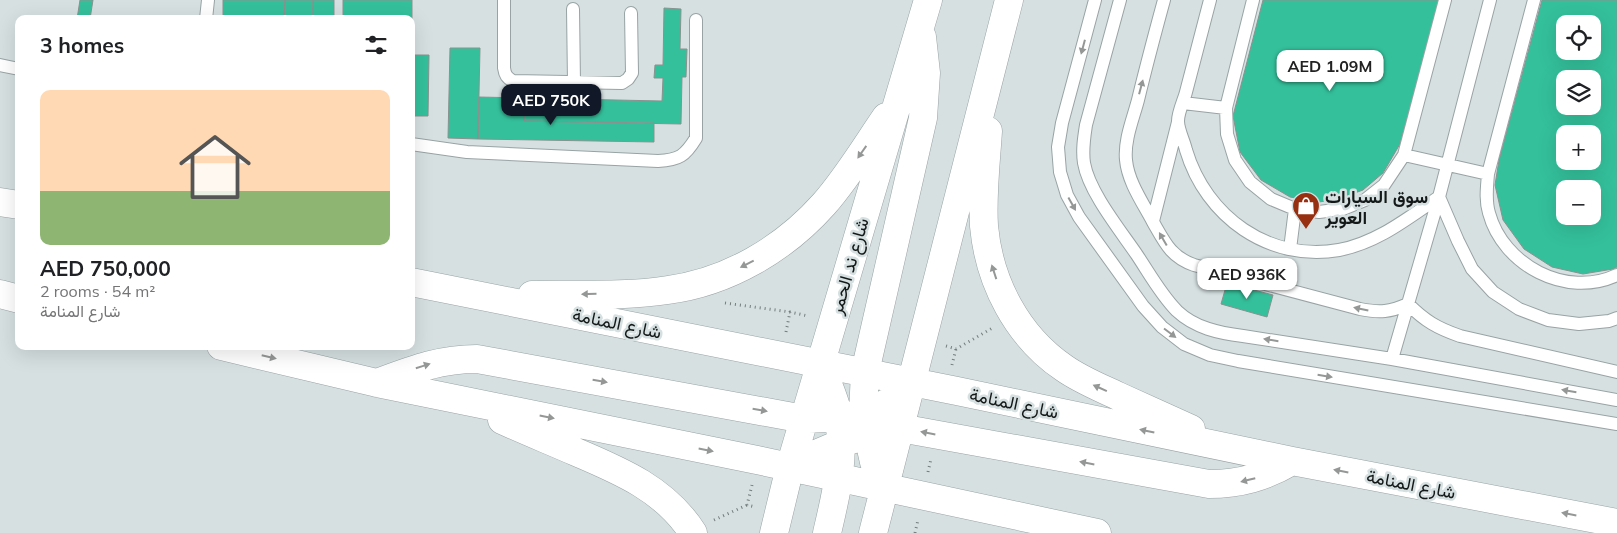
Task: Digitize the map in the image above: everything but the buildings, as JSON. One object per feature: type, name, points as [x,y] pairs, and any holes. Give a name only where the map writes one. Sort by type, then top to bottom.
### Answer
[{"type":"main road","name":"شارع ند الحمر","points":[[774,533],[790,467],[928,0]]},
{"type":"main road","points":[[873,533],[1009,0]]},
{"type":"main road","points":[[827,533],[924,118],[926,73],[920,28]]},
{"type":"main road","points":[[991,71],[984,224],[993,272],[1002,294],[1014,315],[1044,352],[1063,368],[1084,380],[1240,451]]},
{"type":"main road","points":[[480,296],[642,293],[698,284],[724,275],[769,252],[808,221],[840,183],[899,98]]},
{"type":"main road","points":[[0,202],[15,204]]},
{"type":"main road","name":"شارع المنامة","points":[[415,283],[820,365],[865,372],[1240,451],[1617,523]]},
{"type":"main road","points":[[0,294],[15,298]]},
{"type":"main road","points":[[238,350],[377,383],[790,467],[1097,533]]},
{"type":"main road","points":[[377,383],[438,362],[477,359],[852,427],[900,428],[1192,483],[1234,483],[1260,477],[1292,461]]},
{"type":"main road","points":[[820,365],[852,427],[874,462],[885,487]]},
{"type":"main road","points":[[790,467],[814,454],[890,401],[911,382]]},
{"type":"main road","points":[[447,397],[620,470],[660,496],[677,512],[692,532]]},
{"type":"lane","points":[[206,15],[208,0]]},
{"type":"lane","points":[[504,0],[504,74],[508,79],[518,82],[622,83],[632,73],[631,13]]},
{"type":"lane","points":[[1095,0],[1062,123],[1058,147],[1060,172],[1068,195],[1079,217],[1144,306],[1162,327],[1184,344],[1210,355],[1238,361],[1617,424]]},
{"type":"lane","points":[[1120,0],[1086,125],[1083,144],[1084,163],[1090,182],[1099,198],[1162,292],[1177,311],[1197,325],[1220,333],[1392,359],[1617,400]]},
{"type":"lane","points":[[1164,0],[1126,147],[1126,160],[1128,173],[1153,221],[1174,255],[1194,266],[1376,312],[1393,310],[1408,304]]},
{"type":"lane","points":[[1153,221],[1210,0]]},
{"type":"lane","points":[[1253,0],[1226,108],[1227,134],[1235,160],[1250,182],[1271,198],[1295,208],[1319,212],[1343,208],[1365,200],[1384,185],[1404,155],[1445,0]]},
{"type":"lane","points":[[1392,359],[1448,165],[1490,0]]},
{"type":"lane","points":[[1534,0],[1488,174],[1486,193],[1488,212],[1498,236],[1514,256],[1535,271],[1559,280],[1585,283],[1617,275]]},
{"type":"lane","points":[[573,9],[574,83]]},
{"type":"lane","points":[[415,145],[467,152],[674,160],[688,152],[696,138],[696,20]]},
{"type":"lane","points":[[0,66],[15,68]]},
{"type":"lane","points":[[1183,103],[1226,108]]},
{"type":"lane","points":[[1178,121],[1189,160],[1198,182],[1211,201],[1246,232],[1290,249],[1314,252],[1338,250],[1362,244],[1384,233],[1439,197]]},
{"type":"lane","points":[[1404,155],[1488,174]]},
{"type":"lane","points":[[1439,197],[1472,268],[1493,292],[1519,309],[1548,320],[1578,324],[1609,321],[1617,318]]},
{"type":"lane","points":[[1290,249],[1295,208]]},
{"type":"lane","points":[[1408,304],[1423,319],[1440,329],[1460,336],[1617,372]]},
{"type":"path","points":[[724,275],[722,302],[790,312]]},
{"type":"path","points":[[956,349],[1014,315]]},
{"type":"path","points":[[692,532],[747,505]]},
{"type":"place","name":"سوق السيارات العوير","points":[[1306,230]]}]
